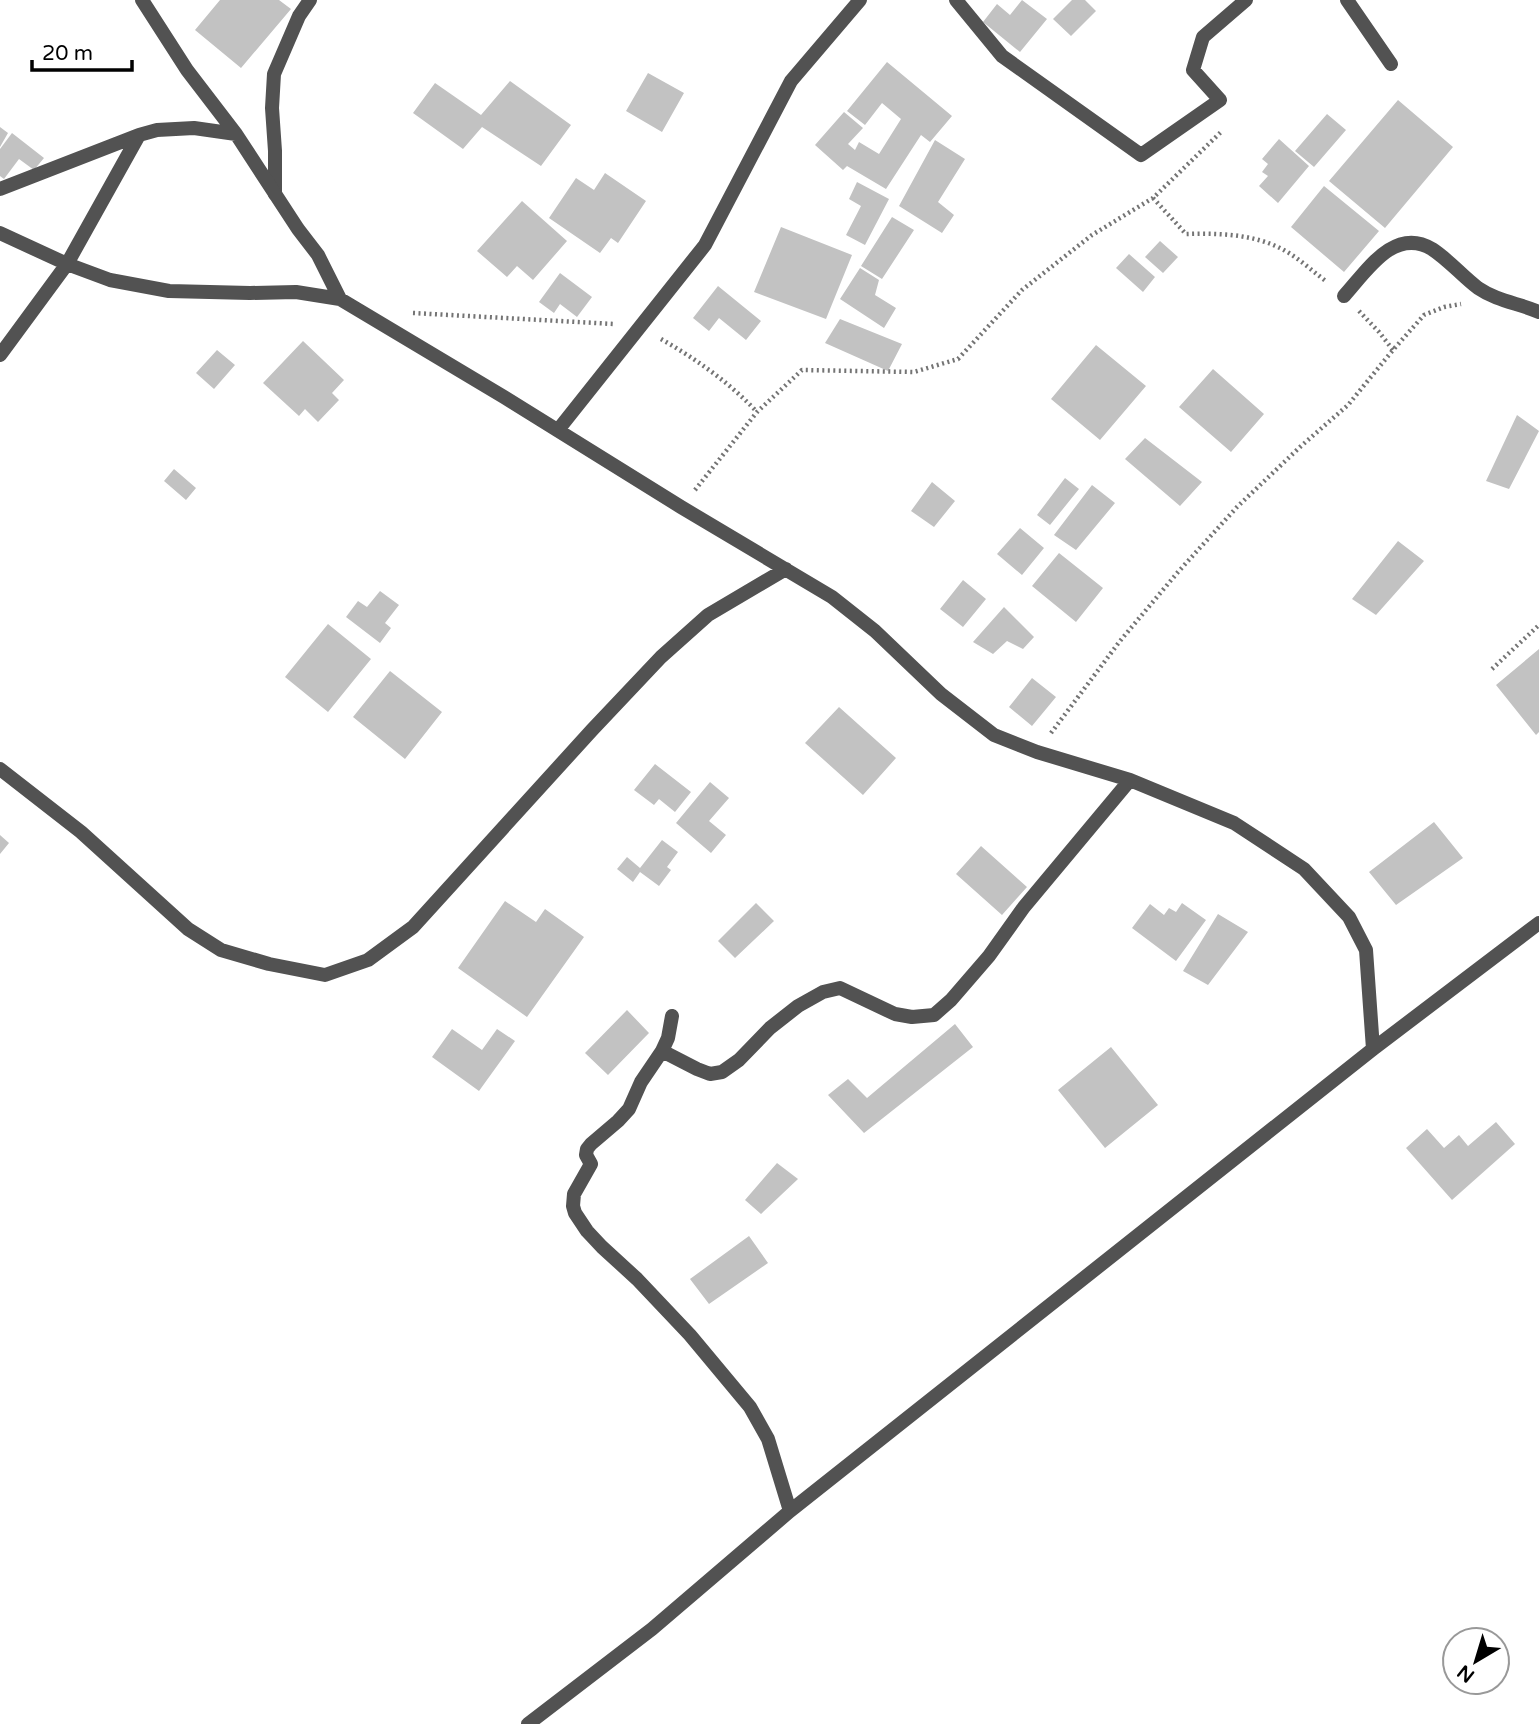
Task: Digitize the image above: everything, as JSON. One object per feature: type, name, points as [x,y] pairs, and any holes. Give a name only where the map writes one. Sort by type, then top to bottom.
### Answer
[{"type":"street","points":[[142,0],[187,70],[236,134],[318,255],[340,299]]},
{"type":"street","points":[[275,194],[272,108],[274,74],[299,16],[310,0]]},
{"type":"street","points":[[558,430],[705,245],[791,81],[860,0]]},
{"type":"street","points":[[956,0],[1002,56],[1141,155],[1220,100],[1193,70],[1203,37],[1246,0]]},
{"type":"street","points":[[1347,0],[1391,64]]},
{"type":"street","points":[[0,189],[157,130],[194,128],[236,134]]},
{"type":"street","points":[[0,355],[67,264],[139,135]]},
{"type":"street","points":[[0,233],[67,264],[110,280],[169,291],[296,292],[340,299],[832,597],[875,631],[942,694],[994,735],[1037,752],[1130,780],[1234,823],[1304,869],[1349,916],[1366,950],[1373,1049]]},
{"type":"street","points":[[1345,296],[1389,249],[1399,244],[1414,243],[1429,248],[1476,287],[1496,299],[1539,312]]},
{"type":"street","points":[[0,769],[81,832],[188,929],[221,950],[269,964],[325,975],[368,960],[412,927],[661,657],[708,615],[786,569]]},
{"type":"street","points":[[662,1051],[710,1074],[722,1072],[738,1060],[769,1028],[799,1006],[823,992],[840,988],[894,1014],[912,1017],[934,1015],[989,956],[1024,907],[1130,780]]},
{"type":"street","points":[[528,1724],[652,1629],[790,1511],[1373,1049],[1539,923]]},
{"type":"street","points":[[672,1016],[662,1051],[641,1082],[629,1109],[587,1149],[586,1154],[591,1164],[574,1194],[573,1206],[587,1231],[690,1335],[750,1407],[768,1439],[790,1511]]},
{"type":"path","points":[[681,507],[757,412],[802,370],[914,372],[958,359],[1022,290],[1092,235],[1153,198],[1229,124]]},
{"type":"path","points":[[1153,198],[1186,233],[1218,233],[1260,239],[1290,253],[1345,296],[1393,350]]},
{"type":"path","points":[[1037,752],[1119,641],[1178,572],[1237,507],[1348,405],[1424,315],[1444,307],[1496,299]]},
{"type":"path","points":[[400,313],[640,327],[669,343],[728,384],[757,412]]},
{"type":"path","points":[[1492,670],[1539,625]]},
{"type":"building","points":[[220,0],[279,0],[291,9],[241,68],[195,30]]},
{"type":"building","points":[[1022,0],[1047,19],[1020,52],[983,22],[997,4],[1010,15]]},
{"type":"building","points":[[1072,0],[1085,0],[1096,11],[1071,36],[1053,19]]},
{"type":"building","points":[[887,62],[952,116],[930,142],[921,135],[886,189],[847,166],[843,170],[815,145],[844,112],[863,128],[848,144],[855,150],[859,142],[879,154],[901,119],[882,103],[865,125],[847,111]]},
{"type":"building","points":[[648,73],[684,93],[662,132],[626,111]]},
{"type":"building","points":[[510,81],[571,125],[541,166],[482,127],[463,149],[413,113],[435,83],[481,115]]},
{"type":"building","points":[[1398,100],[1453,147],[1385,228],[1329,181]]},
{"type":"building","points":[[1327,114],[1346,130],[1314,167],[1295,151]]},
{"type":"building","points":[[0,127],[8,133],[0,147]]},
{"type":"building","points":[[12,133],[44,158],[34,170],[19,159],[4,179],[0,176],[0,149]]},
{"type":"building","points":[[1279,139],[1309,166],[1278,203],[1259,186],[1268,176],[1262,172],[1268,164],[1262,159]]},
{"type":"building","points":[[935,140],[965,159],[938,202],[954,215],[942,233],[899,206]]},
{"type":"building","points":[[605,173],[646,201],[618,243],[611,238],[600,253],[549,218],[576,178],[594,190]]},
{"type":"building","points":[[857,182],[889,199],[865,245],[846,235],[861,206],[849,199]]},
{"type":"building","points":[[1324,186],[1379,231],[1344,272],[1291,227]]},
{"type":"building","points":[[522,201],[567,241],[533,280],[517,266],[507,277],[477,251]]},
{"type":"building","points":[[892,217],[914,230],[882,279],[861,266]]},
{"type":"building","points":[[781,227],[852,255],[826,319],[754,292]]},
{"type":"building","points":[[1160,241],[1178,257],[1163,273],[1145,257]]},
{"type":"building","points":[[1129,254],[1155,277],[1143,292],[1116,268]]},
{"type":"building","points":[[860,268],[879,280],[875,295],[896,308],[884,328],[840,299]]},
{"type":"building","points":[[560,273],[592,297],[577,317],[560,304],[554,313],[539,302]]},
{"type":"building","points":[[718,286],[761,321],[746,340],[719,318],[709,331],[693,318]]},
{"type":"building","points":[[840,319],[902,344],[888,371],[825,343]]},
{"type":"building","points":[[303,341],[344,380],[332,393],[339,400],[318,422],[305,409],[299,416],[263,383]]},
{"type":"building","points":[[1096,345],[1146,386],[1100,440],[1051,399]]},
{"type":"building","points":[[217,350],[235,365],[214,389],[196,373]]},
{"type":"building","points":[[1213,369],[1264,414],[1231,452],[1179,407]]},
{"type":"building","points":[[1517,415],[1539,431],[1509,489],[1486,481]]},
{"type":"building","points":[[1145,438],[1202,482],[1180,506],[1125,459]]},
{"type":"building","points":[[174,469],[196,488],[186,500],[164,481]]},
{"type":"building","points":[[1065,478],[1079,489],[1050,525],[1037,515]]},
{"type":"building","points":[[932,482],[955,501],[934,527],[911,511]]},
{"type":"building","points":[[1092,485],[1115,503],[1076,550],[1054,535]]},
{"type":"building","points":[[1020,528],[1044,548],[1022,575],[997,554]]},
{"type":"building","points":[[1398,541],[1424,561],[1376,615],[1352,599]]},
{"type":"building","points":[[1059,553],[1103,588],[1076,622],[1032,586]]},
{"type":"building","points":[[963,580],[986,599],[963,627],[940,609]]},
{"type":"building","points":[[380,591],[399,605],[385,623],[391,628],[380,643],[346,617],[358,601],[367,607]]},
{"type":"building","points":[[1004,607],[1034,637],[1023,649],[1007,641],[993,654],[973,642]]},
{"type":"building","points":[[328,624],[371,659],[328,712],[285,677]]},
{"type":"building","points":[[1539,649],[1539,732],[1536,735],[1496,685]]},
{"type":"building","points":[[390,671],[442,712],[405,759],[353,717]]},
{"type":"building","points":[[1032,678],[1056,697],[1032,726],[1009,707]]},
{"type":"building","points":[[839,707],[896,758],[863,795],[805,743]]},
{"type":"building","points":[[655,764],[691,792],[675,812],[659,799],[654,805],[634,790]]},
{"type":"building","points":[[710,782],[729,798],[709,821],[726,835],[711,853],[676,823]]},
{"type":"building","points":[[1434,822],[1463,858],[1396,905],[1369,872]]},
{"type":"building","points":[[0,835],[9,843],[0,854]]},
{"type":"building","points":[[662,840],[678,852],[667,867],[671,870],[659,886],[640,872],[633,882],[617,869],[627,857],[640,868]]},
{"type":"building","points":[[981,846],[1027,887],[1002,915],[956,874]]},
{"type":"building","points":[[505,901],[536,922],[545,909],[584,937],[527,1017],[458,968]]},
{"type":"building","points":[[756,903],[774,921],[735,958],[718,941]]},
{"type":"building","points":[[1182,903],[1206,920],[1176,961],[1132,928],[1150,904],[1164,915],[1169,908],[1176,912]]},
{"type":"building","points":[[1218,914],[1248,932],[1208,985],[1183,971]]},
{"type":"building","points":[[627,1010],[649,1033],[608,1075],[585,1053]]},
{"type":"building","points":[[955,1024],[973,1047],[864,1133],[828,1095],[848,1079],[867,1098]]},
{"type":"building","points":[[452,1029],[482,1050],[497,1029],[515,1041],[479,1091],[432,1057]]},
{"type":"building","points":[[1111,1047],[1158,1105],[1105,1148],[1058,1090]]},
{"type":"building","points":[[1496,1122],[1515,1144],[1452,1200],[1406,1148],[1427,1129],[1444,1148],[1459,1135],[1468,1146]]},
{"type":"building","points":[[777,1163],[798,1179],[761,1214],[745,1200]]},
{"type":"building","points":[[749,1236],[768,1263],[709,1304],[690,1279]]}]
